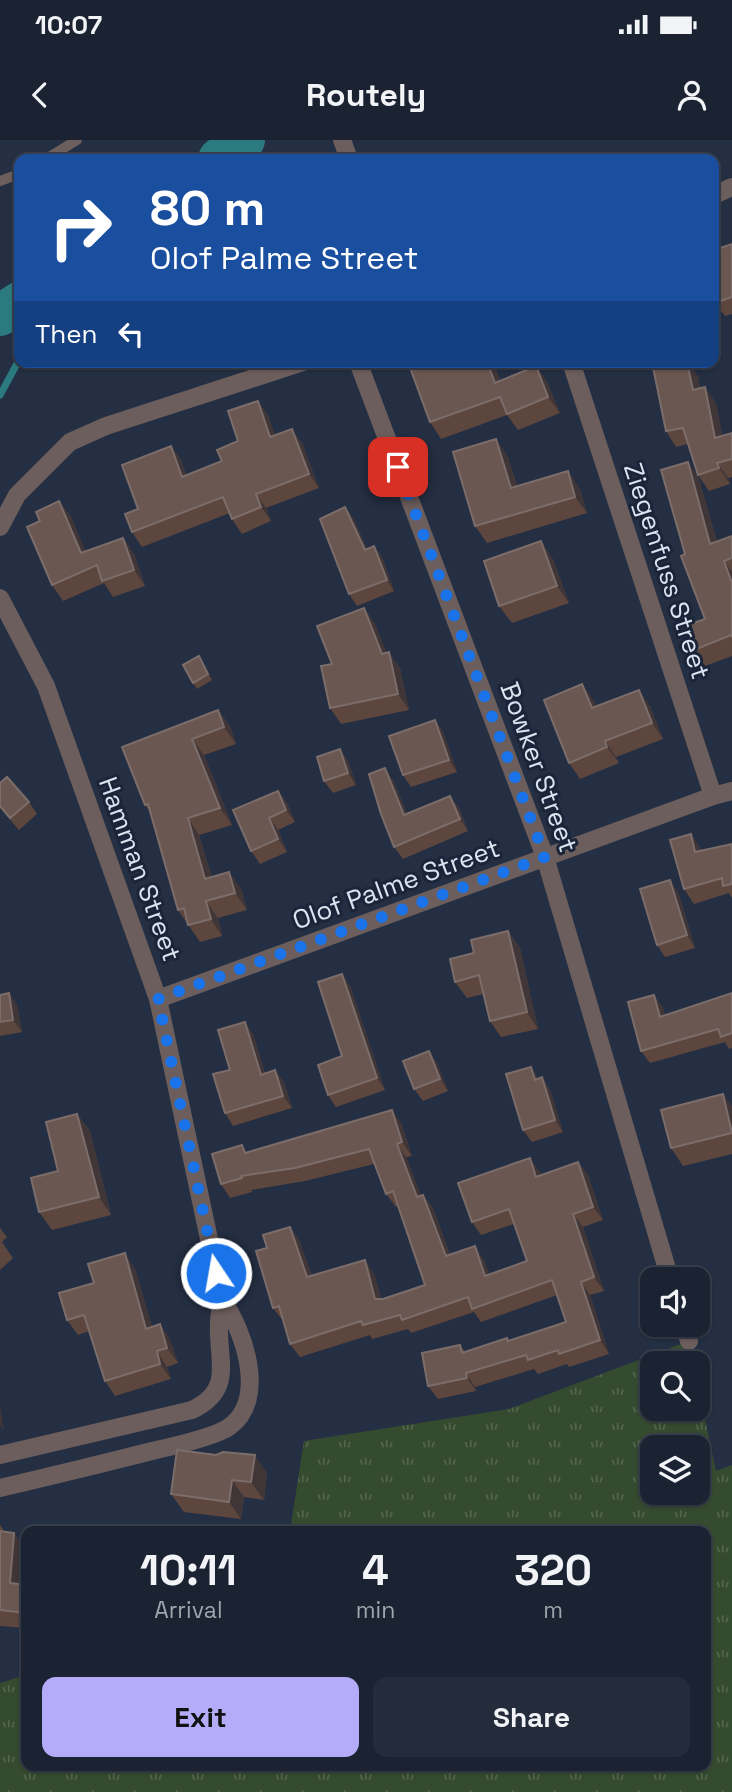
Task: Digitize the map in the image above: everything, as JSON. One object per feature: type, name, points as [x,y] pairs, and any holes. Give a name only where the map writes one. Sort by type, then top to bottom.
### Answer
[{"type":"street","points":[[0,527],[17,495],[70,442],[106,426],[285,368]]},
{"type":"street","name":"Bowker Street","points":[[360,368],[545,857],[666,1267]]},
{"type":"street","name":"Ziegenfuss Street","points":[[573,368],[713,796]]},
{"type":"street","name":"Hamman Street","points":[[0,598],[46,686],[158,999],[222,1300],[218,1324],[222,1376],[206,1404],[192,1410],[0,1455]]},
{"type":"street","name":"Olof Palme Street","points":[[158,999],[732,791]]},
{"type":"street","points":[[0,1488],[181,1444],[228,1428],[242,1414],[250,1396],[251,1378],[234,1316],[222,1300]]},
{"type":"lane","points":[[54,154],[77,140]]},
{"type":"green space","points":[[689,1341],[691,1351],[663,1351]]},
{"type":"green space","points":[[640,1360],[640,1421],[705,1421],[708,1435],[640,1435],[640,1505],[710,1505],[710,1443],[716,1471],[732,1465],[732,1792],[0,1792],[0,1683],[21,1677],[21,1771],[711,1771],[711,1526],[291,1526],[304,1441],[509,1409]]},
{"type":"building","points":[[732,244],[732,297],[719,302],[719,248]]},
{"type":"building","points":[[410,368],[489,368],[495,383],[537,368],[548,397],[507,414],[500,397],[430,422]]},
{"type":"building","points":[[653,368],[688,368],[693,390],[705,387],[715,438],[732,433],[732,459],[717,463],[719,468],[698,475],[683,428],[666,431]]},
{"type":"building","points":[[258,401],[270,437],[292,429],[309,474],[256,494],[261,507],[232,519],[223,497],[132,532],[125,514],[138,509],[122,465],[171,446],[182,477],[222,461],[217,450],[238,441],[228,411]]},
{"type":"building","points":[[496,439],[511,488],[568,471],[575,497],[475,526],[453,452]]},
{"type":"building","points":[[688,462],[710,544],[732,536],[732,558],[724,561],[732,583],[732,637],[731,635],[694,650],[685,626],[705,619],[681,556],[685,554],[661,470]]},
{"type":"building","points":[[59,501],[81,553],[123,538],[134,570],[102,581],[97,565],[52,585],[27,527],[40,521],[36,512]]},
{"type":"building","points":[[345,507],[365,550],[374,546],[387,580],[349,594],[320,519]]},
{"type":"building","points":[[541,541],[557,586],[499,606],[484,561]]},
{"type":"building","points":[[364,608],[382,654],[389,652],[398,694],[330,708],[321,666],[332,664],[317,626]]},
{"type":"building","points":[[199,656],[208,674],[193,683],[183,665]]},
{"type":"building","points":[[582,684],[592,708],[639,690],[652,723],[605,741],[607,747],[569,763],[544,700]]},
{"type":"building","points":[[218,710],[224,727],[192,739],[220,808],[188,818],[205,879],[229,872],[235,893],[206,901],[211,919],[188,925],[184,908],[178,910],[148,804],[145,805],[122,747]]},
{"type":"building","points":[[435,720],[449,760],[403,775],[389,736]]},
{"type":"building","points":[[340,749],[348,773],[324,781],[317,757]]},
{"type":"building","points":[[385,768],[404,815],[450,796],[460,819],[394,847],[369,774]]},
{"type":"building","points":[[7,777],[29,802],[10,818],[0,806],[0,783]]},
{"type":"building","points":[[278,791],[286,810],[269,818],[278,839],[251,851],[233,810]]},
{"type":"building","points":[[691,834],[695,852],[732,844],[732,884],[723,886],[722,878],[684,889],[670,840]]},
{"type":"building","points":[[670,880],[687,935],[657,945],[640,889]]},
{"type":"building","points":[[508,931],[527,1012],[490,1021],[479,975],[455,982],[450,959],[474,953],[471,940]]},
{"type":"building","points":[[342,974],[377,1078],[328,1095],[318,1065],[342,1056],[318,982]]},
{"type":"building","points":[[9,993],[13,1020],[0,1022],[0,995]]},
{"type":"building","points":[[732,993],[732,1033],[721,1037],[718,1029],[641,1051],[628,1002],[654,995],[660,1017]]},
{"type":"building","points":[[245,1022],[261,1075],[275,1070],[283,1096],[225,1113],[213,1074],[230,1070],[218,1030]]},
{"type":"building","points":[[429,1051],[440,1079],[414,1089],[403,1061]]},
{"type":"building","points":[[531,1067],[535,1080],[542,1077],[555,1120],[523,1130],[506,1074]]},
{"type":"building","points":[[723,1094],[732,1133],[671,1148],[661,1110]]},
{"type":"building","points":[[392,1110],[402,1142],[397,1144],[417,1197],[423,1195],[446,1256],[475,1246],[485,1276],[527,1261],[509,1209],[472,1222],[458,1183],[530,1158],[536,1177],[578,1162],[593,1207],[573,1214],[594,1277],[581,1282],[600,1340],[559,1354],[558,1350],[528,1360],[526,1355],[466,1373],[467,1378],[428,1386],[422,1353],[460,1345],[462,1353],[566,1322],[552,1280],[472,1309],[468,1297],[402,1320],[400,1315],[363,1325],[361,1321],[290,1344],[279,1306],[273,1308],[256,1251],[267,1248],[263,1235],[290,1227],[307,1277],[365,1260],[375,1299],[383,1299],[425,1285],[393,1191],[386,1194],[369,1149],[295,1168],[241,1176],[242,1178],[221,1184],[212,1154],[242,1145],[245,1153]]},
{"type":"building","points":[[77,1114],[99,1197],[39,1212],[31,1178],[58,1171],[46,1122]]},
{"type":"building","points":[[125,1253],[146,1329],[160,1324],[167,1348],[157,1351],[160,1364],[105,1381],[84,1315],[67,1320],[59,1293],[94,1283],[88,1264]]},
{"type":"building","points":[[177,1450],[216,1455],[223,1452],[255,1455],[251,1482],[232,1480],[229,1502],[171,1494]]},
{"type":"building","points":[[0,1531],[14,1533],[10,1583],[21,1584],[21,1612],[0,1610]]},
{"type":"waterway","points":[[226,154],[244,140]]},
{"type":"waterway","points":[[0,315],[14,306]]},
{"type":"waterway","points":[[0,395],[15,368]]},
{"type":"route","points":[[216,1273],[158,999],[545,857],[398,467]]}]
